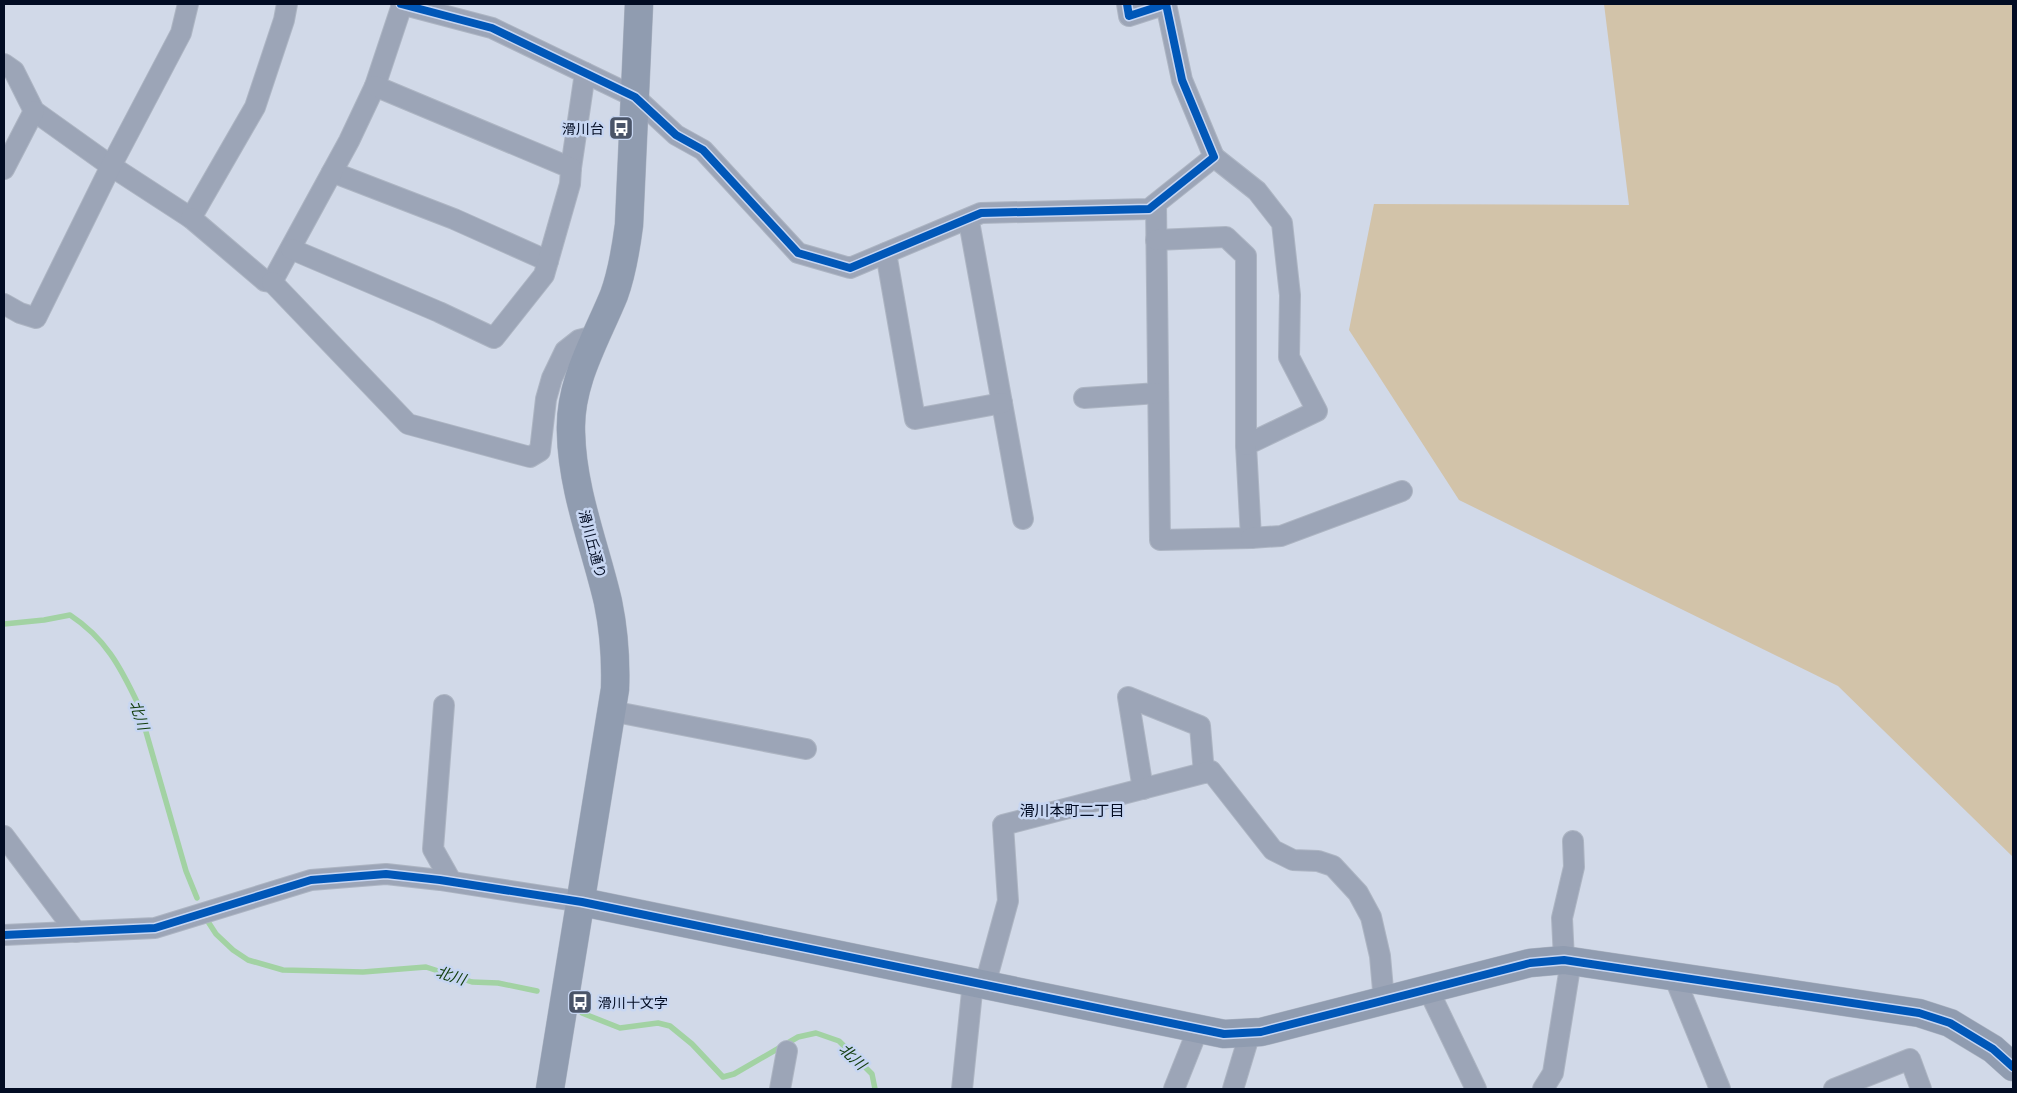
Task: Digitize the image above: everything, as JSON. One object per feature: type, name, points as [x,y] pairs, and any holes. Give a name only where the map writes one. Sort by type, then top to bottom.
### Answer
[{"type":"street","points":[[4,304],[20,313],[36,318],[111,166],[181,32],[188,4]]},
{"type":"street","points":[[191,218],[255,107],[284,20],[287,4]]},
{"type":"street","points":[[272,282],[332,172],[375,86],[402,4],[492,28],[635,97],[676,135],[703,150],[798,253],[850,268],[981,214],[1149,210],[1214,156]]},
{"type":"street","name":"滑川丘通り","points":[[550,1089],[582,902],[611,710],[616,662],[608,603],[572,467],[570,430],[573,405],[581,372],[614,293],[626,253],[640,4]]},
{"type":"street","points":[[1127,4],[1129,16],[1166,4],[1182,80],[1214,156],[1257,191],[1282,223],[1290,295],[1289,357],[1317,411],[1246,445]]},
{"type":"street","points":[[4,64],[14,72],[34,111],[111,166],[191,218],[265,282],[272,282],[408,424],[530,457],[540,451],[546,399],[552,378],[566,351],[579,340],[596,336]]},
{"type":"street","points":[[291,248],[494,338],[544,275],[570,184],[584,73]]},
{"type":"street","points":[[375,86],[571,168]]},
{"type":"street","points":[[4,169],[34,111]]},
{"type":"street","points":[[332,172],[454,218],[548,261]]},
{"type":"street","points":[[1156,204],[1160,540],[1281,536],[1402,491]]},
{"type":"street","points":[[970,227],[1023,519]]},
{"type":"street","points":[[1156,240],[1226,237],[1246,256],[1246,445],[1251,538]]},
{"type":"street","points":[[886,253],[915,419],[1002,403]]},
{"type":"street","points":[[1084,398],[1158,393]]},
{"type":"street","points":[[1143,789],[1128,697],[1200,726],[1204,773]]},
{"type":"street","points":[[444,705],[433,849],[451,881]]},
{"type":"street","points":[[611,710],[806,749]]},
{"type":"street","points":[[962,1089],[979,984],[1008,902],[1003,824],[1211,771],[1273,850],[1293,860],[1318,861],[1333,866],[1358,893],[1371,917],[1380,956],[1384,1001]]},
{"type":"street","points":[[4,836],[76,932]]},
{"type":"street","points":[[1543,1089],[1553,1073],[1568,960],[1562,918],[1574,867],[1573,841]]},
{"type":"street","points":[[4,935],[156,928],[311,880],[386,874],[451,881],[582,902],[1224,1034],[1261,1032],[1530,963],[1568,960],[1919,1013],[1950,1023],[1993,1049],[2013,1067]]},
{"type":"street","points":[[1674,976],[1720,1089]]},
{"type":"street","points":[[1428,989],[1476,1089]]},
{"type":"street","points":[[1174,1089],[1198,1029]]},
{"type":"street","points":[[1233,1089],[1250,1033]]},
{"type":"street","points":[[780,1089],[787,1051]]},
{"type":"street","points":[[1834,1089],[1910,1059],[1921,1089]]},
{"type":"shaded area","points":[[1604,4],[2013,4],[2013,857],[1838,686],[1459,500],[1349,330],[1374,204],[1629,205]]},
{"type":"waterway","name":"北川","points":[[4,624],[70,615],[93,633],[118,665],[138,704],[186,871],[197,898]]},
{"type":"waterway","name":"北川","points":[[205,917],[216,934],[233,950],[248,960],[283,970],[363,972],[426,967],[472,982],[498,983],[537,991]]},
{"type":"waterway","name":"北川","points":[[582,1013],[620,1028],[658,1023],[670,1026],[692,1044],[723,1077],[734,1074],[798,1037],[816,1033],[839,1041],[872,1074],[875,1089]]},
{"type":"cycle path","points":[[401,4],[492,28],[635,97],[676,135],[703,150],[798,253],[850,268],[981,213],[1149,209],[1214,157],[1182,80],[1166,4],[1129,16],[1127,4]]},
{"type":"cycle path","points":[[4,935],[155,928],[311,880],[386,874],[440,880],[582,902],[1224,1034],[1261,1032],[1530,963],[1564,960],[1919,1013],[1950,1023],[1993,1049],[2013,1067]]},
{"type":"place","name":"滑川台","points":[[621,128]]},
{"type":"place","name":"滑川十文字","points":[[580,1002]]},
{"type":"district","name":"滑川本町二丁目","points":[[1072,810]]}]
